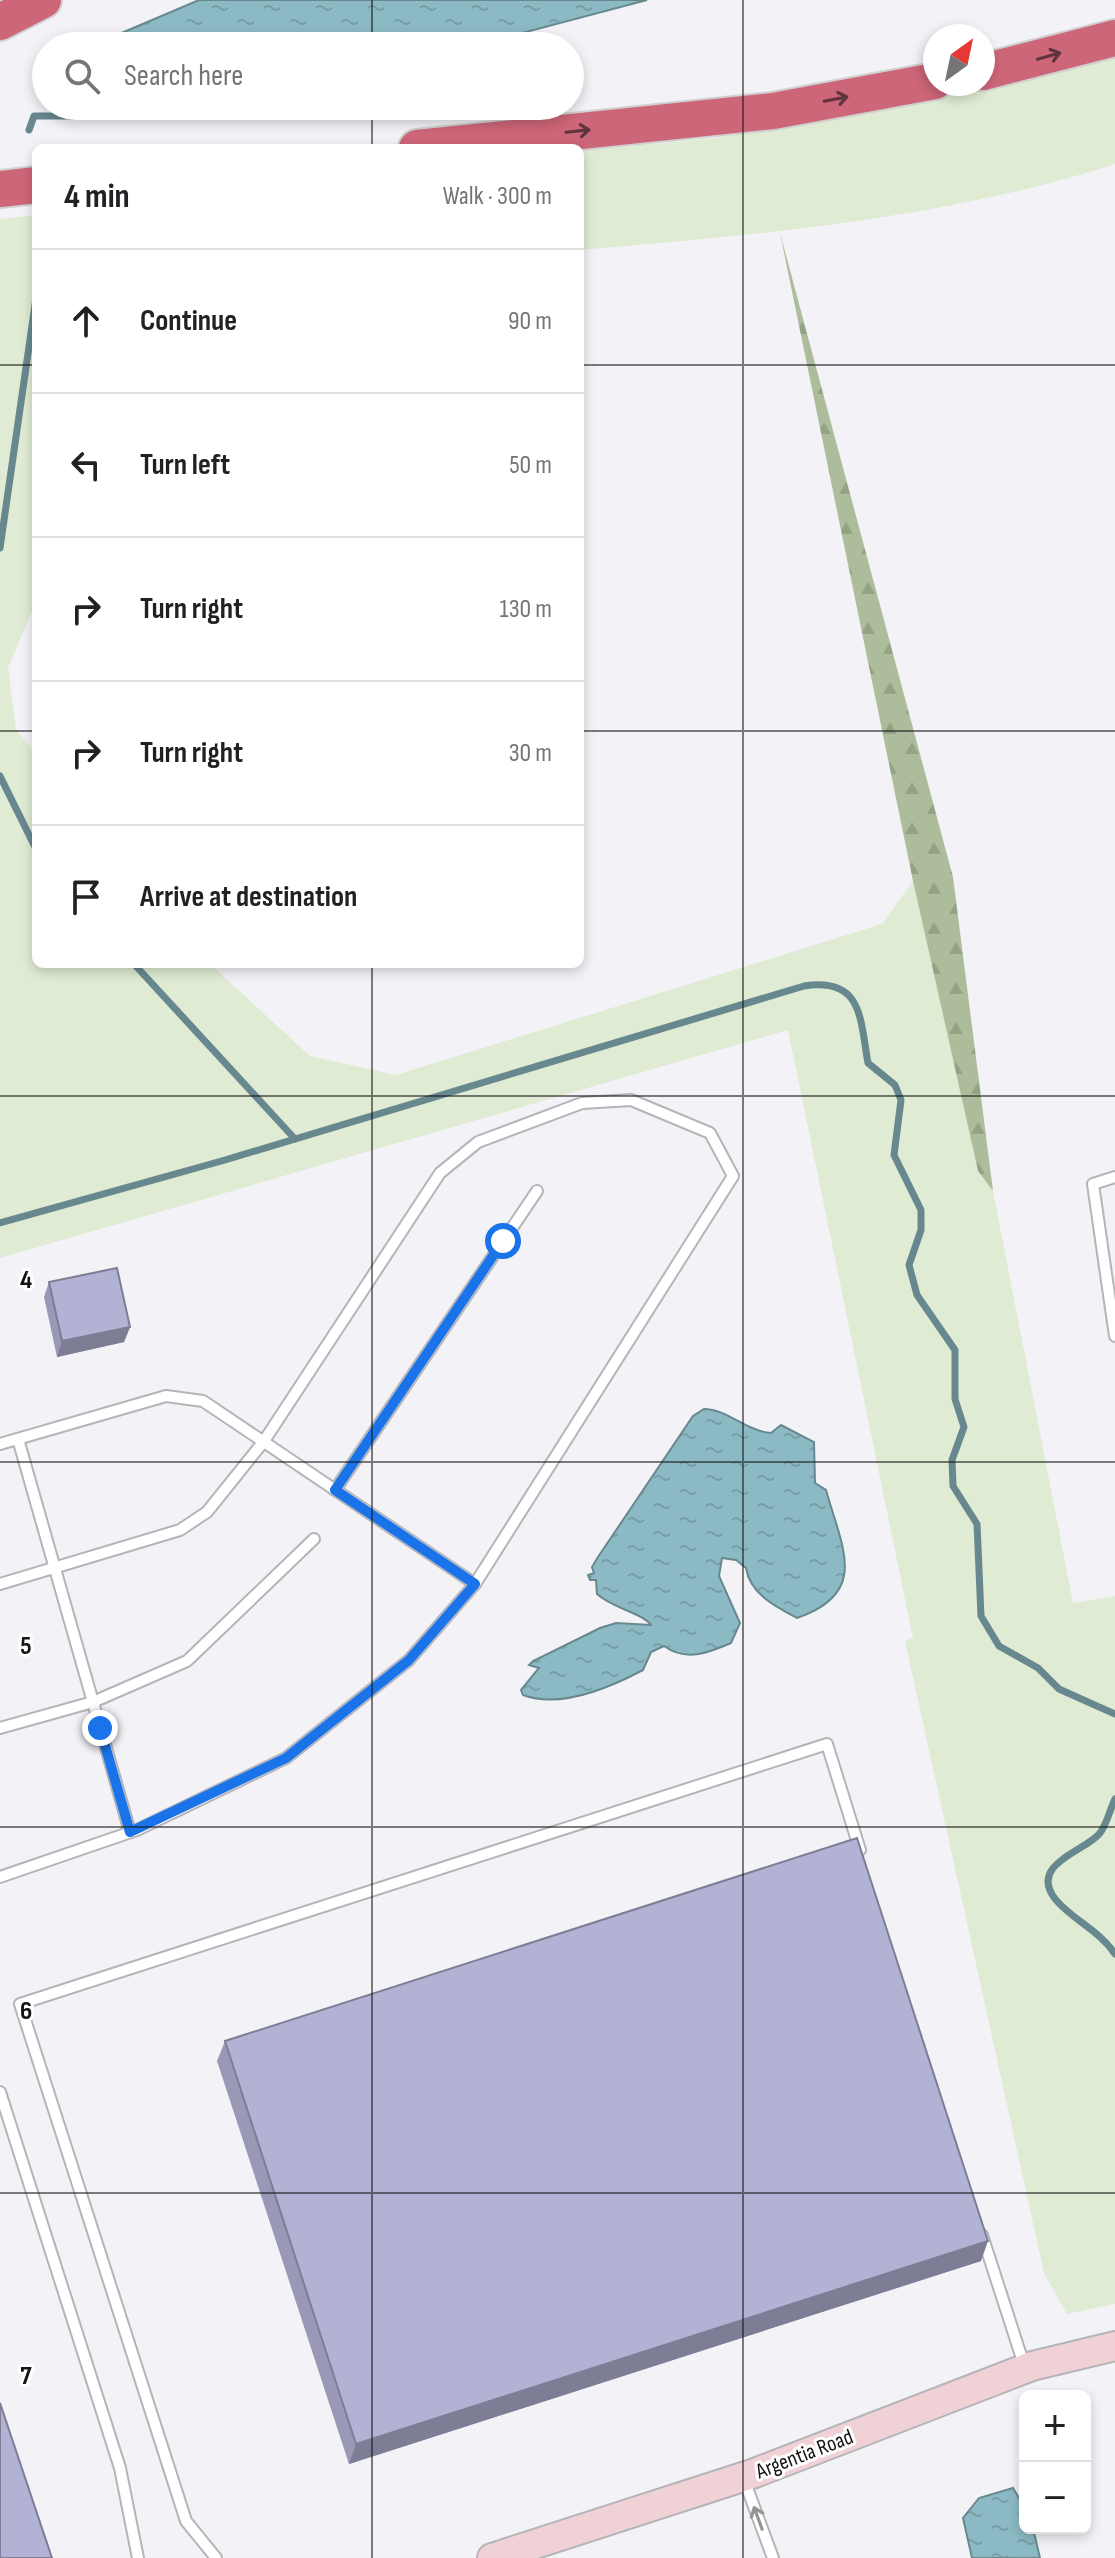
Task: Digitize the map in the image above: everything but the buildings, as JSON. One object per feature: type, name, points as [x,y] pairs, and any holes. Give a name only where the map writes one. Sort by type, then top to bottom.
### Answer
[{"type":"highway","points":[[0,22],[43,0]]},
{"type":"highway","points":[[995,69],[1115,38]]},
{"type":"highway","points":[[455,144],[773,111],[923,83]]},
{"type":"highway","points":[[0,189],[32,185]]},
{"type":"street","name":"Argentia Road","points":[[492,2558],[743,2477],[1025,2369],[1115,2346]]},
{"type":"lane","points":[[0,1584],[180,1530],[207,1512],[264,1441],[440,1173],[478,1142],[582,1103],[631,1100],[710,1133],[733,1176],[475,1584],[409,1660],[286,1758],[130,1832],[0,1877]]},
{"type":"lane","points":[[1115,1177],[1093,1184],[1115,1336]]},
{"type":"lane","points":[[335,1490],[537,1191]]},
{"type":"lane","points":[[0,1444],[166,1396],[203,1401],[475,1584]]},
{"type":"lane","points":[[18,1439],[130,1832]]},
{"type":"lane","points":[[0,1728],[93,1702],[187,1661],[314,1539]]},
{"type":"lane","points":[[216,2558],[192,2533],[183,2513],[20,2004],[827,1744],[864,1860]]},
{"type":"lane","points":[[0,2092],[120,2468],[138,2558]]},
{"type":"lane","points":[[980,2226],[1025,2369]]},
{"type":"lane","points":[[743,2477],[773,2558]]},
{"type":"green space","points":[[1115,50],[1115,164],[985,199],[850,222],[584,250],[584,151],[716,138],[949,96],[995,96],[995,83]]},
{"type":"green space","points":[[32,215],[32,611],[8,668],[16,729],[32,749],[32,968],[214,968],[310,1056],[396,1075],[882,924],[913,881],[978,1171],[993,1191],[1073,1603],[1115,1596],[1115,2304],[1067,2314],[1044,2273],[905,1641],[913,1638],[788,1030],[0,1258],[0,219]]},
{"type":"green space","points":[[780,233],[953,877],[993,1191],[978,1171],[913,881]]},
{"type":"water","points":[[199,0],[647,0],[526,32],[124,32]]},
{"type":"water","points":[[704,1409],[721,1412],[771,1433],[781,1425],[814,1442],[815,1483],[826,1490],[843,1549],[845,1566],[835,1596],[820,1608],[797,1618],[758,1592],[746,1568],[736,1560],[722,1558],[719,1576],[740,1623],[731,1643],[705,1653],[689,1655],[664,1646],[651,1652],[643,1670],[616,1683],[569,1698],[537,1699],[523,1695],[521,1690],[539,1668],[529,1665],[533,1661],[616,1623],[651,1625],[597,1594],[596,1580],[590,1580],[588,1575],[594,1573],[592,1567],[598,1557],[693,1416]]},
{"type":"water","points":[[1013,2488],[1019,2498],[1019,2534],[1034,2534],[1040,2558],[972,2558],[963,2518],[979,2498]]},
{"type":"waterway","points":[[29,130],[33,120]]},
{"type":"waterway","points":[[0,548],[32,326]]},
{"type":"waterway","points":[[0,776],[32,841]]},
{"type":"waterway","points":[[138,968],[295,1139]]},
{"type":"waterway","points":[[0,1223],[225,1160],[804,986],[838,988],[848,995],[860,1017],[868,1063],[895,1085],[901,1100],[894,1155],[921,1210],[921,1230],[909,1265],[917,1295],[955,1350],[955,1399],[964,1427],[952,1460],[953,1486],[977,1524],[981,1616],[999,1646],[1038,1668],[1059,1689],[1115,1714]]},
{"type":"waterway","points":[[1115,1799],[1100,1833],[1062,1860],[1049,1877],[1049,1888],[1056,1900],[1102,1938],[1115,1954]]},
{"type":"route","points":[[100,1728],[130,1832],[137,1830],[286,1758],[409,1660],[475,1584],[335,1490],[503,1241]]}]
